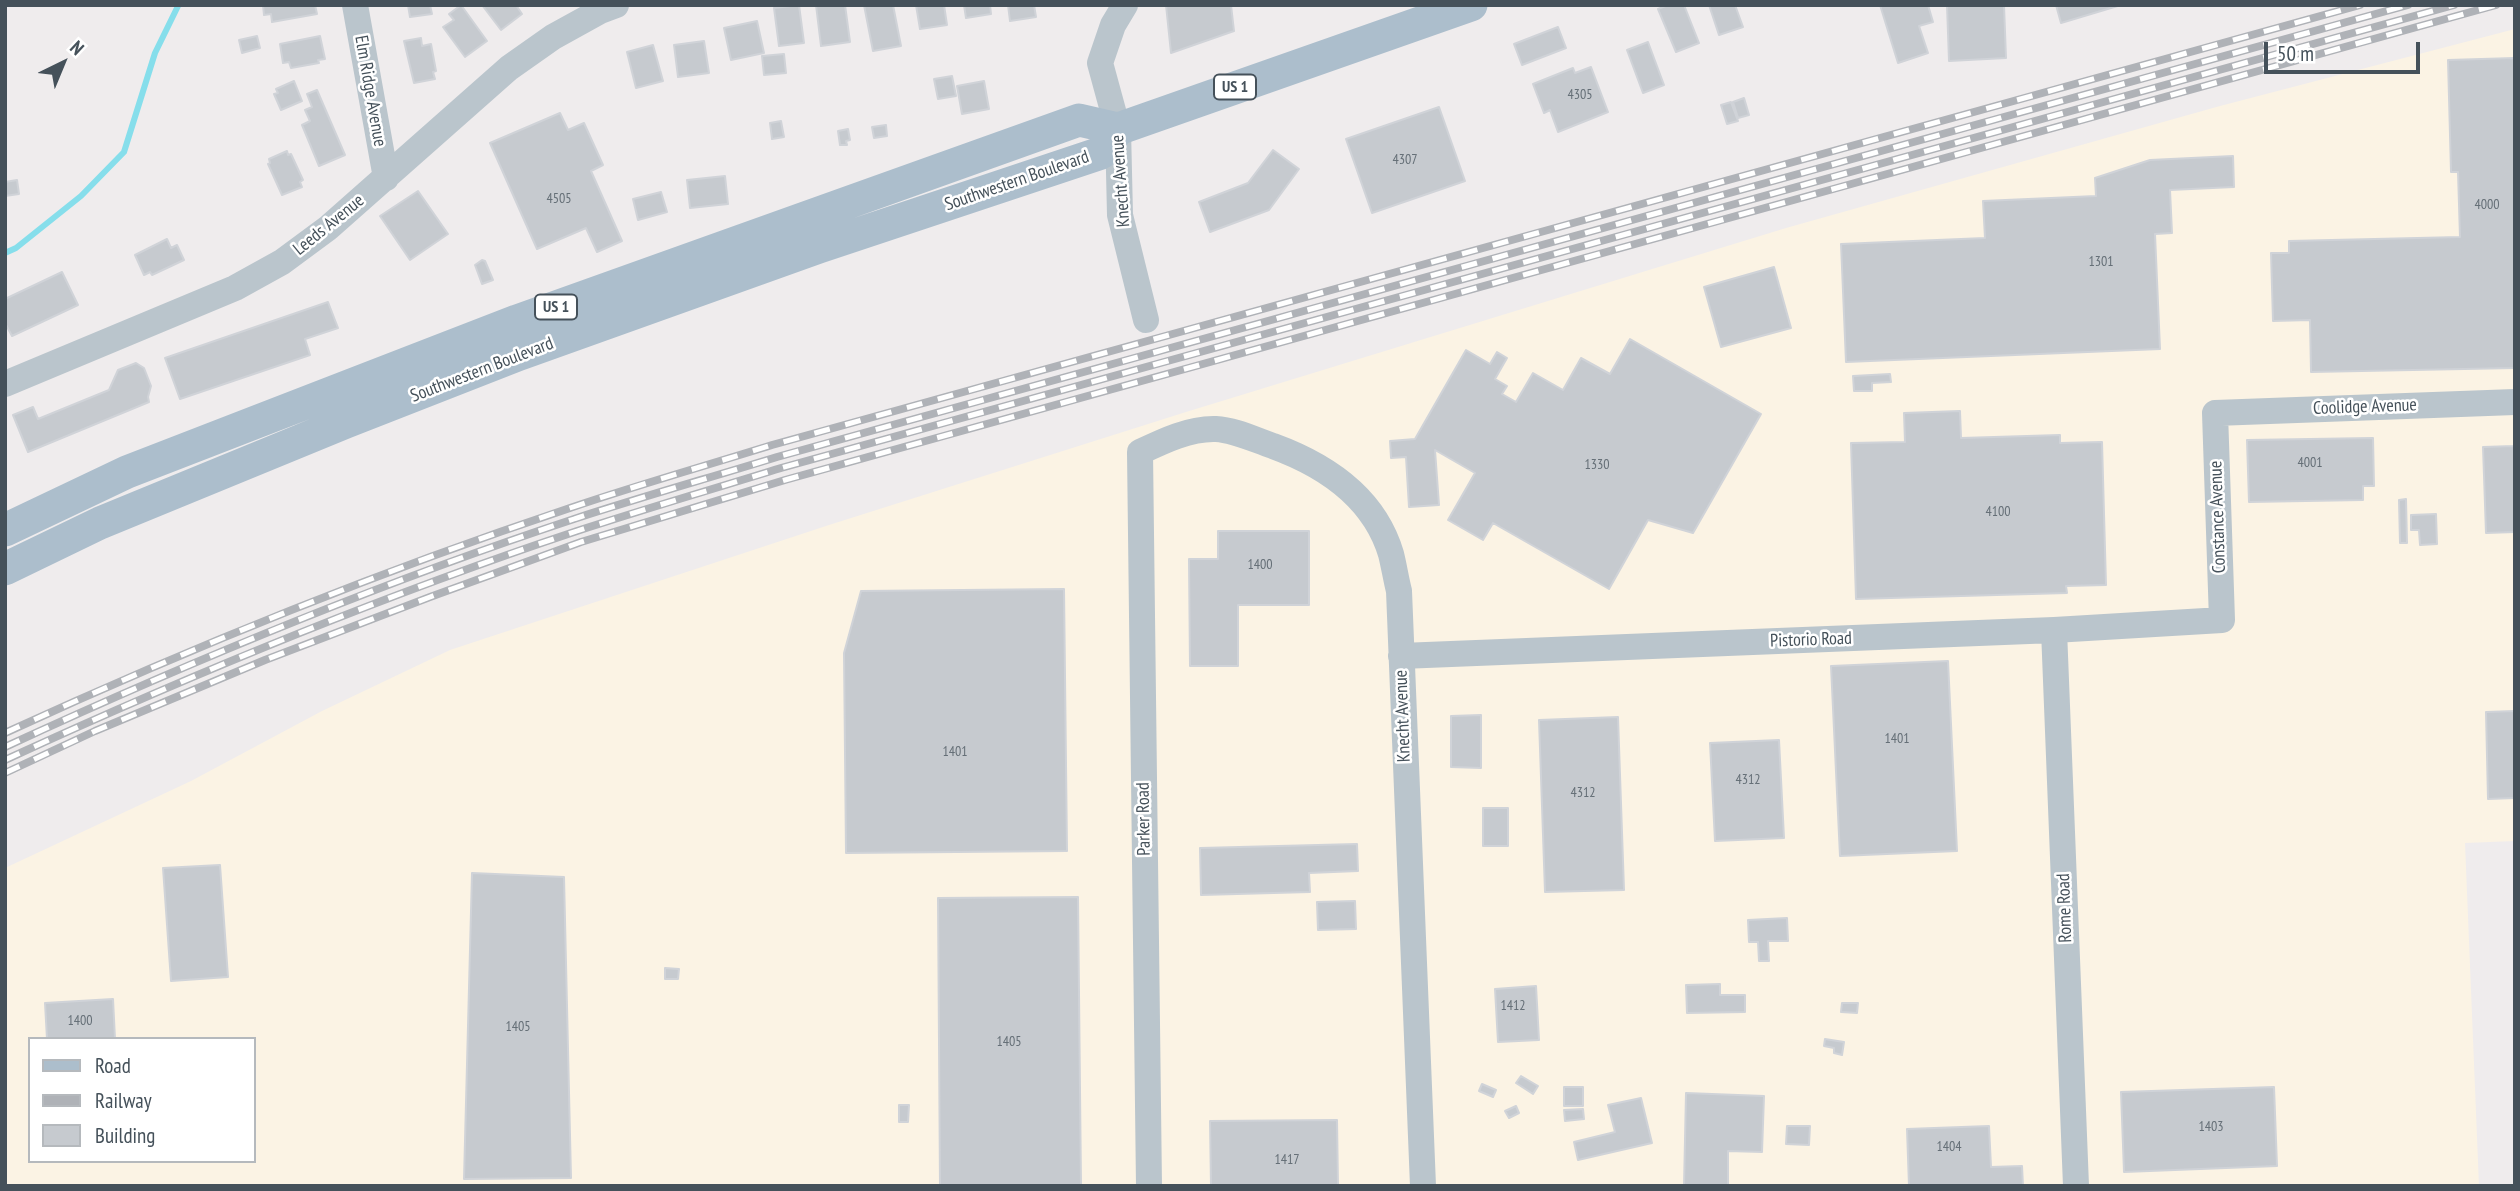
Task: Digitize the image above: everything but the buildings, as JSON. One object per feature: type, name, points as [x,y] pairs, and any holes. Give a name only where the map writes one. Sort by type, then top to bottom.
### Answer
[{"type":"main road","name":"Southwestern Boulevard","points":[[5,530],[127,472],[530,316],[1079,120],[1118,129],[1471,5]]},
{"type":"main road","name":"Southwestern Boulevard","points":[[5,569],[100,523],[346,422],[520,355],[819,247],[1101,153],[1118,129]]},
{"type":"street","name":"Elm Ridge Avenue","points":[[355,5],[386,178]]},
{"type":"street","name":"Leeds Avenue","points":[[5,384],[235,288],[282,262],[328,228],[509,68],[553,37],[616,5]]},
{"type":"street","name":"Knecht Avenue","points":[[1125,5],[1113,25],[1100,63],[1118,129],[1120,215],[1146,320]]},
{"type":"street","name":"Coolidge Avenue","points":[[2215,414],[2515,402]]},
{"type":"street","name":"Constance Avenue","points":[[2215,414],[2221,620]]},
{"type":"street","name":"Knecht Avenue","points":[[1140,452],[1168,439],[1216,429],[1242,435],[1303,457],[1330,472],[1356,495],[1376,523],[1390,552],[1399,591],[1423,1186]]},
{"type":"street","name":"Parker Road","points":[[1140,452],[1149,1186]]},
{"type":"street","name":"Pistorio Road","points":[[1401,656],[2054,630],[2221,620]]},
{"type":"street","name":"Rome Road","points":[[2054,630],[2076,1186]]},
{"type":"shaded area","points":[[2515,29],[2515,841],[2465,843],[2479,1186],[5,1186],[5,868],[191,781],[322,711],[450,650],[829,525],[1186,412],[1786,228],[2220,106]]},
{"type":"waterway","points":[[5,253],[16,248],[81,196],[124,152],[155,53],[178,6]]},
{"type":"railway","points":[[5,733],[214,641],[356,585],[646,483],[772,445],[2360,5]]},
{"type":"railway","points":[[5,747],[286,625],[501,544],[624,503],[777,457],[2408,5]]},
{"type":"railway","points":[[5,760],[146,697],[360,609],[504,556],[653,507],[781,468],[2454,5]]},
{"type":"railway","points":[[5,773],[95,731],[265,660],[581,542],[785,480],[2496,5]]}]
